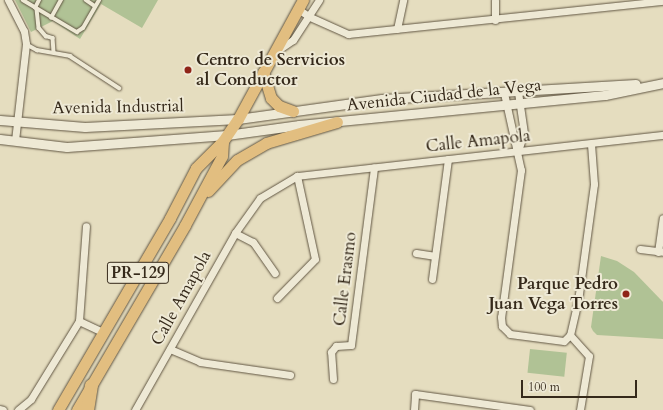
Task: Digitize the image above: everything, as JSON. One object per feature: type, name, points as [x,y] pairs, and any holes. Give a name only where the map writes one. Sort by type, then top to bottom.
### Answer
[{"type":"highway","points":[[87,410],[90,385]]},
{"type":"main road","name":"PR-129","points":[[58,410],[196,168],[225,138],[238,119],[300,5]]},
{"type":"main road","points":[[263,72],[271,98],[279,106],[292,111]]},
{"type":"main road","points":[[185,225],[210,188],[237,160],[266,143],[336,122]]},
{"type":"main road","name":"PR-129","points":[[77,410],[90,385],[185,225],[222,156],[225,138]]},
{"type":"street","points":[[8,0],[24,31],[26,44],[15,140]]},
{"type":"street","points":[[275,52],[293,40],[310,17],[319,0]]},
{"type":"street","points":[[398,29],[403,0]]},
{"type":"street","points":[[495,0],[495,20]]},
{"type":"street","points":[[300,5],[310,17],[348,34],[495,20],[663,1]]},
{"type":"street","name":"Avenida Ciudad de la Vega","points":[[238,119],[382,99],[504,93],[663,82]]},
{"type":"street","name":"Avenida Ciudad de la Vega","points":[[225,138],[336,122],[604,95],[663,82]]},
{"type":"street","points":[[518,92],[524,133],[518,151],[520,186],[501,317],[502,326],[510,334],[564,341],[570,335],[578,301],[594,184],[591,144]]},
{"type":"street","points":[[504,93],[513,142],[518,151]]},
{"type":"street","name":"Avenida Industrial","points":[[0,120],[85,127],[238,119]]},
{"type":"street","name":"Calle Amapola","points":[[135,410],[235,233],[260,198],[296,176],[663,135]]},
{"type":"street","name":"Avenida Industrial","points":[[0,139],[83,146],[225,138]]},
{"type":"street","points":[[432,280],[448,159]]},
{"type":"street","name":"Calle Erasmo","points":[[333,379],[331,352],[336,346],[351,345],[374,167]]},
{"type":"street","points":[[277,298],[315,259],[296,176]]},
{"type":"street","points":[[640,249],[661,252],[663,218]]},
{"type":"street","points":[[18,410],[31,399],[79,321],[86,226]]},
{"type":"street","points":[[235,233],[253,242],[275,273]]},
{"type":"street","points":[[416,253],[434,256]]},
{"type":"street","points":[[79,321],[103,332]]},
{"type":"street","points":[[570,335],[589,356],[580,410]]},
{"type":"street","points":[[170,349],[200,362],[290,375]]},
{"type":"street","points":[[414,410],[416,394],[489,407],[530,410]]},
{"type":"lane","points":[[23,0],[76,32],[82,28],[99,0]]},
{"type":"lane","points":[[39,0],[36,8],[39,28],[46,36],[53,38],[54,52]]},
{"type":"lane","points":[[51,18],[61,0]]},
{"type":"lane","points":[[86,0],[95,6]]},
{"type":"lane","points":[[26,44],[37,50],[70,56],[119,88]]},
{"type":"green space","points":[[15,0],[158,0],[142,28],[101,4],[80,39],[53,21],[31,32]]},
{"type":"green space","name":"Parque Pedro Juan Vega Torres","points":[[601,256],[617,261],[634,272],[663,302],[663,339],[597,335],[593,331],[591,327]]},
{"type":"green space","points":[[530,349],[567,353],[564,377],[527,373]]},
{"type":"place","name":"Centro de Servicios al Conductor","points":[[188,70]]},
{"type":"place","name":"Parque Pedro Juan Vega Torres","points":[[626,294]]}]
